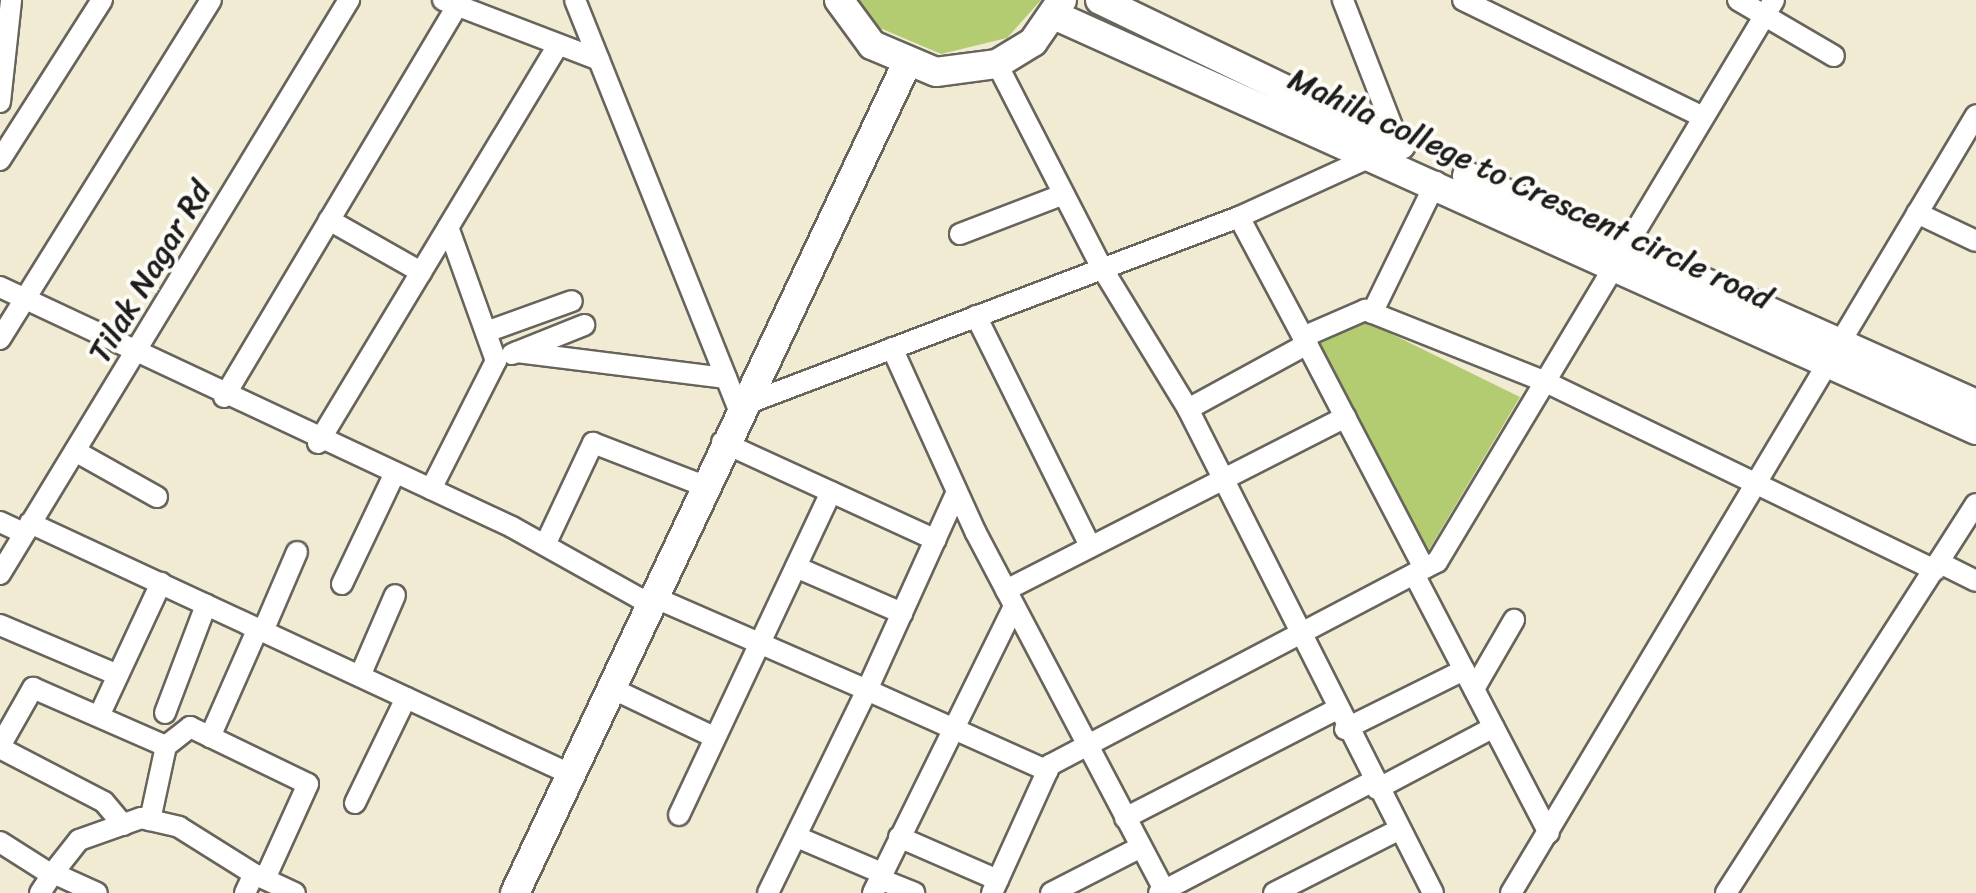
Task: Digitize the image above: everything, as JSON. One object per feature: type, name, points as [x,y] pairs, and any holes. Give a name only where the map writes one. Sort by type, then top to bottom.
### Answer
[{"type":"main road","points":[[839,0],[872,46],[906,65],[952,72],[997,64],[1058,8]]},
{"type":"main road","name":"Mahila college to Crescent circle road","points":[[1100,0],[1388,149],[1436,182],[1618,256]]},
{"type":"main road","name":"Mahila college to Crescent circle road","points":[[1058,8],[1388,149],[1832,352],[1976,430]]},
{"type":"main road","points":[[515,893],[738,408],[906,65]]},
{"type":"main road","name":"Mahila college to Crescent circle road","points":[[1832,352],[1976,404]]},
{"type":"street","points":[[1,89],[10,0]]},
{"type":"street","points":[[0,160],[102,0]]},
{"type":"street","points":[[0,339],[211,0]]},
{"type":"street","name":"Tilak Nagar Rd","points":[[0,574],[349,0]]},
{"type":"street","points":[[575,0],[738,408],[1239,217],[1388,149],[1344,0]]},
{"type":"street","points":[[1462,0],[1703,117]]},
{"type":"street","points":[[1738,0],[1770,6],[1834,56]]},
{"type":"street","points":[[224,396],[330,220],[450,3],[556,48],[599,60]]},
{"type":"street","points":[[899,838],[995,886],[1048,770],[1085,741],[1438,562],[1770,6]]},
{"type":"street","points":[[318,443],[556,48]]},
{"type":"street","points":[[997,64],[1102,268],[1188,409],[1340,720],[1433,893]]},
{"type":"street","points":[[1511,893],[1976,116]]},
{"type":"street","points":[[1188,409],[1305,340],[1372,313],[1436,182]]},
{"type":"street","points":[[960,234],[1064,194]]},
{"type":"street","points":[[1916,213],[1976,241]]},
{"type":"street","points":[[1239,217],[1345,417],[1469,680],[1549,834]]},
{"type":"street","points":[[330,220],[421,272]]},
{"type":"street","points":[[448,227],[496,360]]},
{"type":"street","points":[[0,286],[318,443],[431,489],[649,600],[760,644],[1048,770]]},
{"type":"street","points":[[486,332],[572,300]]},
{"type":"street","points":[[1372,313],[1548,383],[1756,484],[1976,581]]},
{"type":"street","points":[[976,316],[1090,546]]},
{"type":"street","points":[[431,489],[496,360],[584,325]]},
{"type":"street","points":[[892,348],[957,492],[1163,892],[1494,727]]},
{"type":"street","points":[[517,352],[726,378]]},
{"type":"street","points":[[879,881],[1010,598],[1090,546],[1345,417]]},
{"type":"street","points":[[722,442],[936,540]]},
{"type":"street","points":[[545,546],[593,443],[702,485]]},
{"type":"street","points":[[75,451],[157,497]]},
{"type":"street","points":[[342,584],[394,475]]},
{"type":"street","points":[[680,815],[831,492]]},
{"type":"street","points":[[774,891],[957,492]]},
{"type":"street","points":[[1726,893],[1976,504]]},
{"type":"street","points":[[0,522],[27,528],[161,584],[570,774]]},
{"type":"street","points":[[210,737],[298,552]]},
{"type":"street","points":[[796,567],[902,613]]},
{"type":"street","points":[[99,716],[161,584]]},
{"type":"street","points":[[360,676],[395,596]]},
{"type":"street","points":[[165,713],[206,605]]},
{"type":"street","points":[[1125,818],[1340,720],[1469,680],[1514,620]]},
{"type":"street","points":[[0,625],[118,675]]},
{"type":"street","points":[[123,824],[104,802],[2,754],[33,688],[166,746]]},
{"type":"street","points":[[609,688],[714,737]]},
{"type":"street","points":[[355,802],[406,698]]},
{"type":"street","points":[[150,820],[166,746],[187,728],[308,784],[255,882]]},
{"type":"street","points":[[48,880],[80,840],[123,824],[150,820],[178,827],[255,882],[295,893]]},
{"type":"street","points":[[1274,893],[1398,830]]},
{"type":"street","points":[[797,836],[879,881],[914,893]]},
{"type":"street","points":[[0,842],[48,880],[97,893]]},
{"type":"street","points":[[1051,893],[1141,846]]},
{"type":"green space","points":[[858,0],[1041,0],[1007,38],[941,54],[880,28]]},
{"type":"green space","points":[[1365,321],[1520,397],[1427,553],[1314,341]]}]
